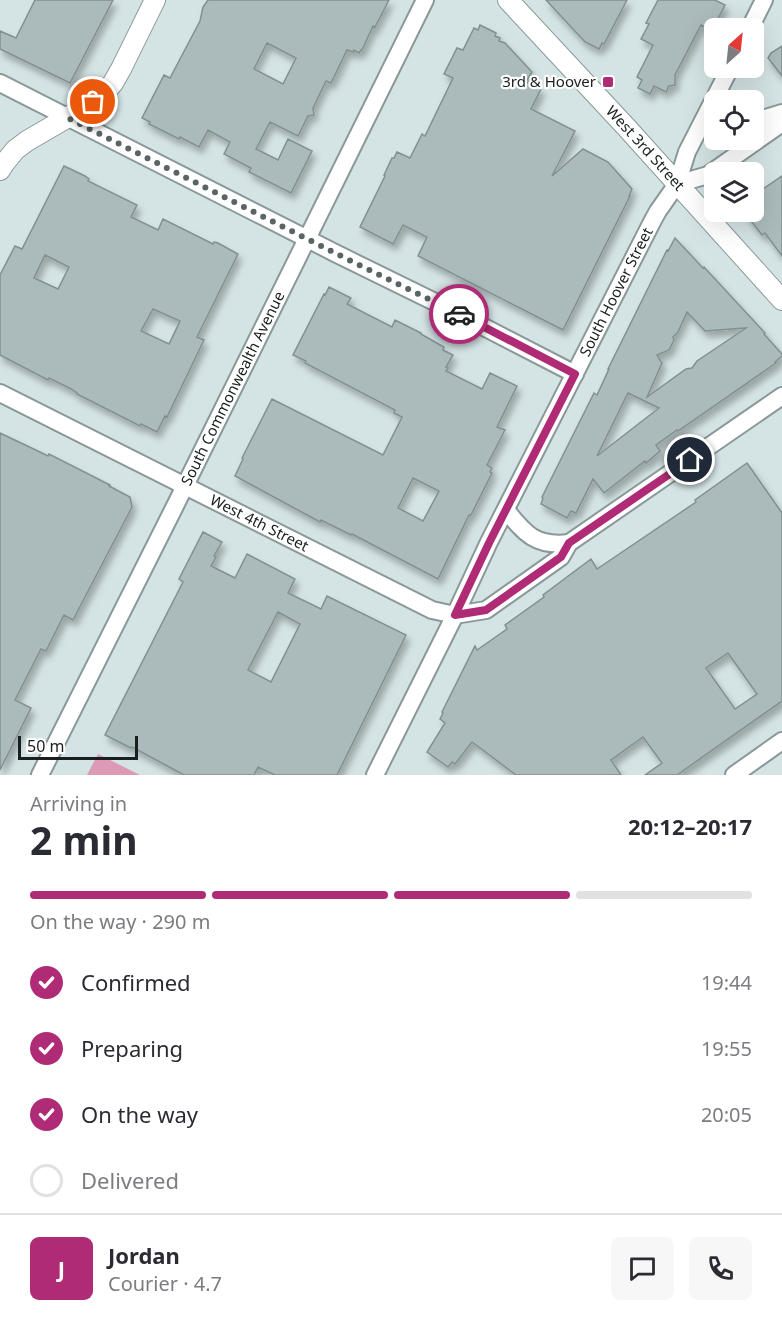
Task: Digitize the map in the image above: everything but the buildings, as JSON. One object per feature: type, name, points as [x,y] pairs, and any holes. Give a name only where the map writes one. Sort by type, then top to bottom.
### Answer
[{"type":"main road","points":[[0,170],[15,150],[27,141],[99,99],[113,83],[121,69],[155,0]]},
{"type":"main road","name":"West 3rd Street","points":[[508,0],[782,300]]},
{"type":"street","name":"South Commonwealth Avenue","points":[[39,775],[425,0]]},
{"type":"street","points":[[755,18],[764,0]]},
{"type":"street","points":[[0,83],[575,374]]},
{"type":"street","points":[[764,119],[782,113]]},
{"type":"street","name":"South Hoover Street","points":[[375,775],[652,220],[677,184],[687,152],[704,122]]},
{"type":"street","points":[[677,184],[708,175],[782,123]]},
{"type":"street","name":"West 4th Street","points":[[0,393],[432,610],[455,615]]},
{"type":"street","points":[[455,615],[486,610],[561,557],[569,543],[782,396]]},
{"type":"street","points":[[506,510],[522,531],[541,541],[554,545],[569,543]]},
{"type":"street","points":[[734,775],[782,741]]},
{"type":"shaded area","points":[[98,754],[140,775],[87,775]]},
{"type":"way so far","points":[[93,102],[68,118],[459,314]]},
{"type":"place","name":"3rd & Hoover","points":[[608,82]]},
{"type":"route","points":[[459,314],[575,374],[455,615],[486,610],[561,557],[569,543],[690,460]]}]
